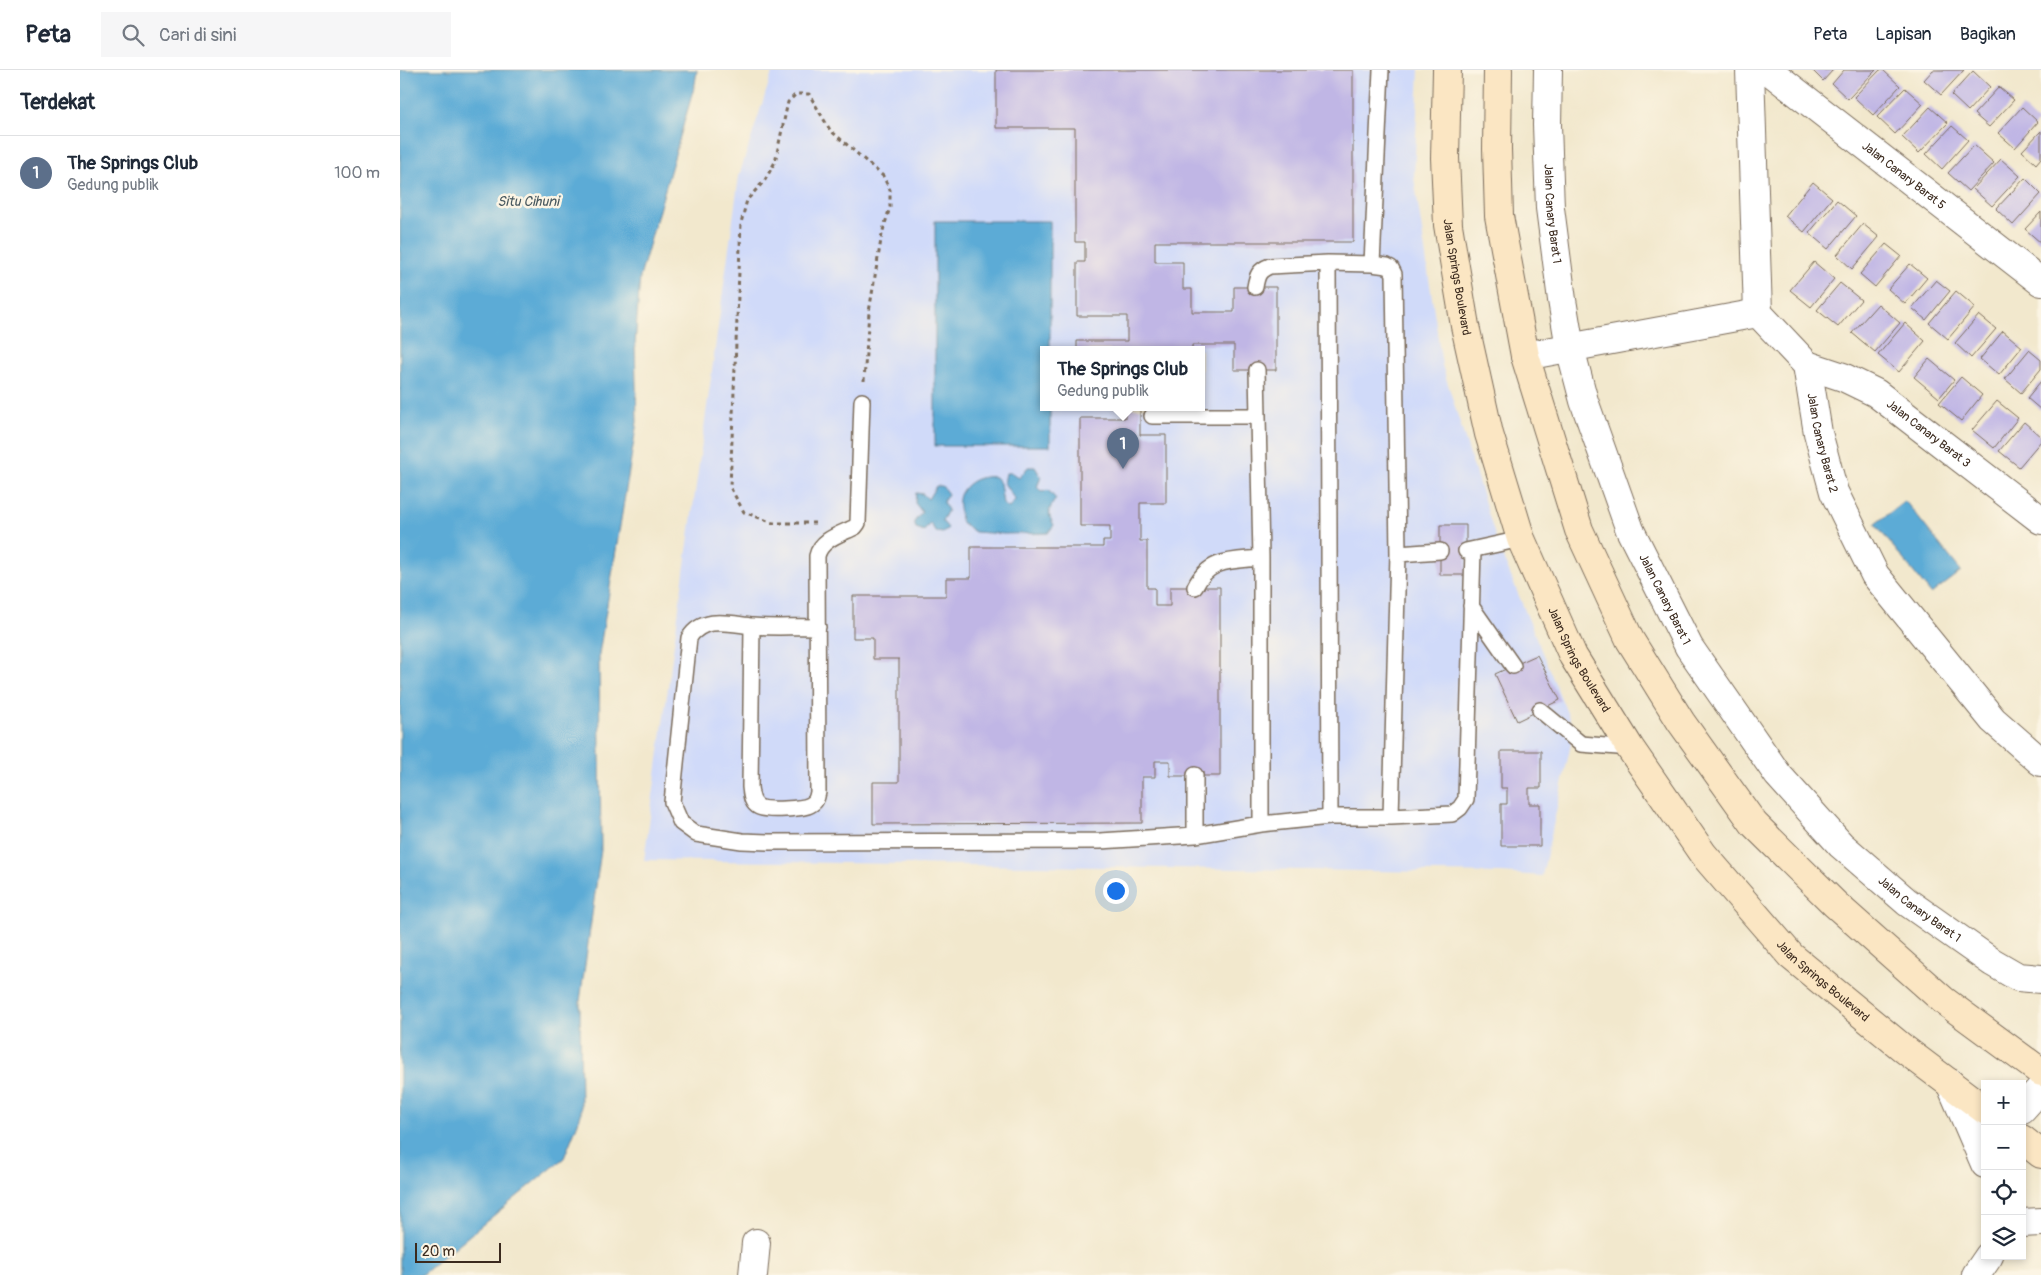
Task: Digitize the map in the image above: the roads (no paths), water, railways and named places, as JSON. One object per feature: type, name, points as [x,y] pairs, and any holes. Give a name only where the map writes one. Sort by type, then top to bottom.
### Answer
[{"type":"main road","name":"Jalan Springs Boulevard","points":[[1446,70],[1445,158],[1448,226],[1465,326],[1487,425],[1521,539],[1573,656],[1630,748],[1703,854],[1791,956],[1904,1048],[1981,1107]]},
{"type":"main road","points":[[1498,70],[1497,149],[1499,216],[1524,356],[1579,530],[1630,640],[1681,722],[1754,824],[1835,904],[1944,1000],[2041,1072]]},
{"type":"main road","points":[[2026,1143],[2041,1154]]},
{"type":"street","name":"Jalan Canary Barat 1","points":[[1548,70],[1547,125],[1550,208],[1570,348],[1584,401],[1634,538],[1690,647],[1778,775],[1841,845],[1908,902],[1992,962],[2018,977],[2041,979]]},
{"type":"street","points":[[1750,70],[1758,313],[1806,365]]},
{"type":"street","name":"Jalan Canary Barat 5","points":[[1768,70],[2041,282]]},
{"type":"street","points":[[1524,356],[1758,313]]},
{"type":"street","name":"Jalan Canary Barat 3","points":[[1806,365],[1843,376],[1876,393],[2041,520]]},
{"type":"street","name":"Jalan Canary Barat 2","points":[[1806,365],[1818,433],[1834,492],[1875,576],[1993,720],[2041,762]]},
{"type":"street","points":[[1950,1083],[1981,1155]]},
{"type":"street","points":[[2026,1105],[2041,1088]]},
{"type":"street","points":[[2026,1223],[2041,1222]]},
{"type":"street","points":[[753,1275],[756,1243]]},
{"type":"street","points":[[1976,1275],[1986,1260]]},
{"type":"lane","points":[[1372,264],[1381,70]]},
{"type":"lane","points":[[1328,263],[1330,818]]},
{"type":"lane","points":[[1255,286],[1261,269],[1270,266],[1328,263],[1372,264],[1387,266],[1391,268],[1394,274],[1398,554],[1391,818]]},
{"type":"lane","points":[[1257,370],[1261,558],[1261,824]]},
{"type":"lane","points":[[752,626],[750,787],[752,801],[760,808],[809,806],[816,801],[818,792],[816,564],[818,549],[824,543],[855,527],[858,523],[862,401]]},
{"type":"lane","points":[[1152,416],[1257,416]]},
{"type":"lane","points":[[818,627],[752,626],[732,622],[701,626],[693,631],[689,638],[672,802],[681,823],[696,834],[742,841],[818,843],[1100,841],[1195,836],[1261,824],[1330,818],[1391,818],[1452,814],[1460,808],[1466,798],[1472,606],[1470,551],[1521,539]]},
{"type":"lane","points":[[1398,554],[1440,551]]},
{"type":"lane","points":[[1195,587],[1199,578],[1208,569],[1216,565],[1224,562],[1261,558]]},
{"type":"lane","points":[[1472,606],[1513,666]]},
{"type":"lane","points":[[1540,710],[1581,744],[1630,748]]},
{"type":"lane","points":[[1195,775],[1195,836]]},
{"type":"water","name":"Situ Cihuni","points":[[400,70],[697,70],[695,84],[640,277],[635,345],[637,422],[599,654],[601,850],[580,1001],[581,1115],[564,1158],[421,1275],[400,1275]]},
{"type":"water","points":[[935,221],[1050,221],[1050,346],[1040,346],[1040,411],[1050,411],[1050,446],[935,446]]},
{"type":"water","points":[[1028,467],[1035,467],[1041,477],[1037,487],[1042,492],[1048,490],[1056,499],[1049,512],[1054,525],[1048,533],[1004,534],[975,532],[962,523],[959,498],[966,486],[980,478],[995,477],[1000,483],[1003,504],[1009,508],[1015,500],[1004,483],[1006,473],[1012,473],[1019,478]]},
{"type":"water","points":[[936,486],[942,486],[948,494],[943,502],[948,510],[942,521],[948,528],[943,533],[936,532],[930,523],[924,531],[916,528],[914,522],[922,512],[915,503],[916,493],[923,494],[928,499]]},
{"type":"water","points":[[1905,501],[1961,571],[1931,594],[1875,524]]},
{"type":"place","name":"The Springs Club","points":[[1123,469]]}]
